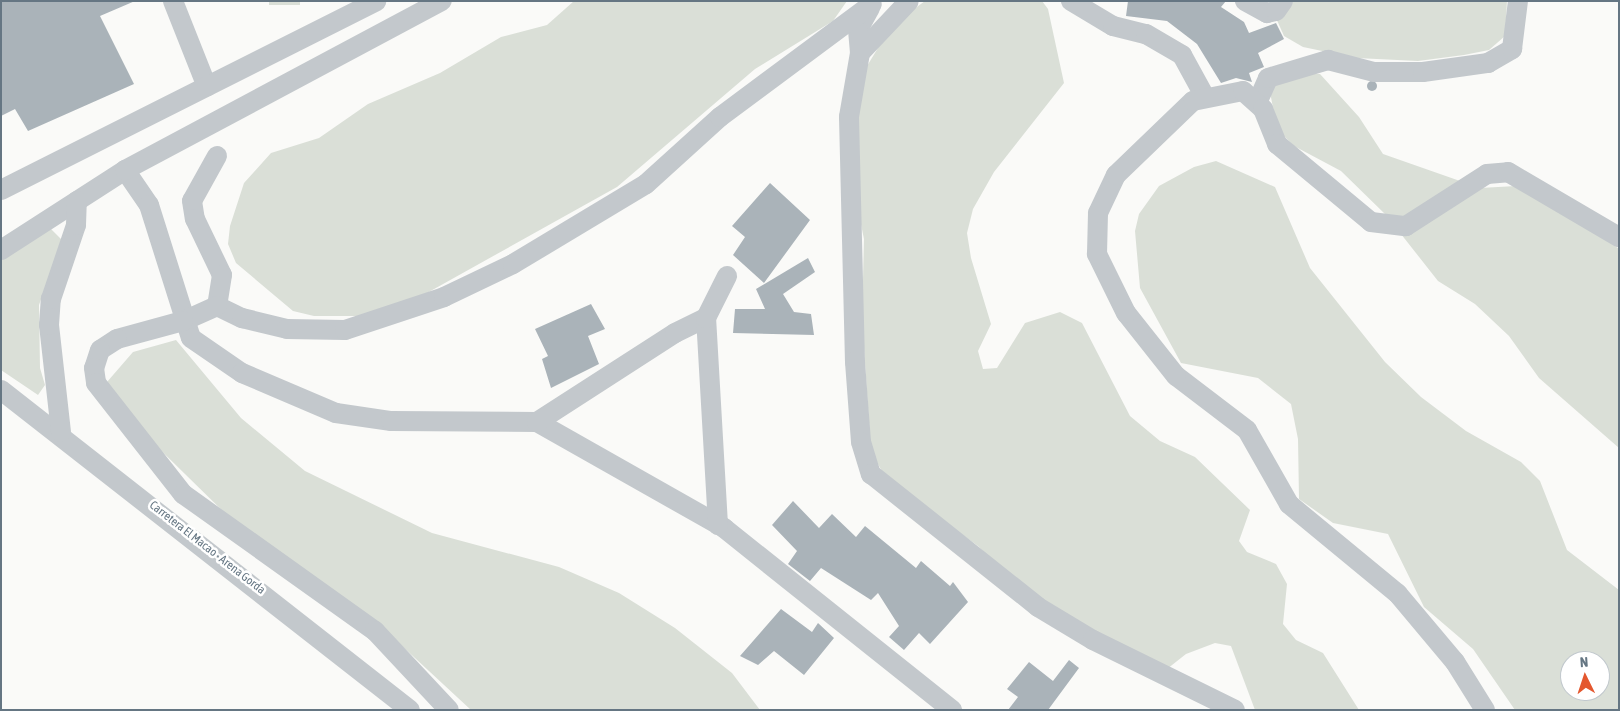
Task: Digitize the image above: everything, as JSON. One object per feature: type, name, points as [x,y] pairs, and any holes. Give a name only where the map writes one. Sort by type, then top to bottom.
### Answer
[{"type":"street","points":[[173,1],[207,86]]},
{"type":"street","points":[[1,190],[376,1]]},
{"type":"street","points":[[1,250],[126,170],[442,1]]},
{"type":"street","points":[[860,53],[909,1]]},
{"type":"street","points":[[1071,1],[1113,26],[1146,34],[1182,55],[1204,97]]},
{"type":"street","points":[[1245,1],[1267,13],[1276,11],[1283,1]]},
{"type":"street","points":[[1257,104],[1268,78],[1328,60],[1374,72],[1424,72],[1488,63],[1512,49],[1518,1]]},
{"type":"street","points":[[873,3],[858,30],[860,53],[849,117],[855,362],[861,442],[871,474],[1038,607],[1093,640],[1235,710]]},
{"type":"street","points":[[449,710],[375,631],[183,494],[102,394],[94,368],[100,350],[117,339],[183,321],[217,306],[242,318],[287,329],[345,330],[444,297],[513,264],[646,184],[720,117],[873,3]]},
{"type":"street","points":[[1485,710],[1455,662],[1398,594],[1289,504],[1247,430],[1176,376],[1126,313],[1097,254],[1098,213],[1116,175],[1161,129],[1193,101],[1204,97],[1243,91],[1257,104],[1277,144],[1371,222],[1406,226],[1487,174],[1508,172],[1619,237]]},
{"type":"street","points":[[217,156],[192,201],[195,219],[222,275],[217,306]]},
{"type":"street","points":[[126,170],[149,205],[183,321],[191,338],[242,373],[336,413],[391,421],[537,422],[718,524],[837,614],[952,710]]},
{"type":"street","points":[[61,432],[49,325],[51,299],[76,225],[77,201]]},
{"type":"street","points":[[718,524],[706,318],[727,276]]},
{"type":"street","points":[[537,422],[675,333],[706,318]]},
{"type":"street","name":"Carretera El Macao - Arena Gorda","points":[[1,390],[61,432],[410,710]]},
{"type":"shaded area","points":[[269,1],[300,1],[300,5],[269,5]]},
{"type":"shaded area","points":[[574,1],[847,1],[833,21],[755,69],[617,187],[418,298],[359,316],[314,316],[293,311],[236,263],[228,244],[230,226],[244,183],[271,153],[319,138],[368,104],[440,73],[501,37],[547,25]]},
{"type":"shaded area","points":[[925,1],[1042,1],[1048,9],[1064,83],[994,172],[973,209],[967,233],[971,258],[991,324],[978,351],[983,369],[997,368],[1025,323],[1060,312],[1082,323],[1130,416],[1160,441],[1195,457],[1250,510],[1239,541],[1247,552],[1276,564],[1287,584],[1283,624],[1296,640],[1323,653],[1359,710],[1255,710],[1231,646],[1215,643],[1186,654],[1167,669],[1114,648],[1016,584],[978,546],[887,480],[871,452],[862,318],[864,239],[853,185],[854,139],[867,66],[892,25]]},
{"type":"shaded area","points":[[1290,1],[1507,1],[1505,36],[1489,50],[1464,55],[1418,61],[1356,58],[1303,47],[1284,36],[1276,18]]},
{"type":"shaded area","points":[[1299,73],[1320,74],[1359,117],[1383,154],[1480,188],[1516,186],[1585,223],[1619,249],[1619,448],[1539,378],[1509,336],[1475,304],[1438,281],[1386,215],[1341,171],[1294,146],[1277,129],[1270,92],[1278,82]]},
{"type":"shaded area","points":[[1216,161],[1275,187],[1310,268],[1385,362],[1421,397],[1466,431],[1521,462],[1540,481],[1567,550],[1619,590],[1619,710],[1515,710],[1473,649],[1424,607],[1388,534],[1333,523],[1299,499],[1298,439],[1291,404],[1258,378],[1181,363],[1140,288],[1135,231],[1139,214],[1159,186],[1194,167]]},
{"type":"shaded area","points":[[51,229],[62,240],[39,305],[40,368],[45,385],[38,395],[1,370],[1,260]]},
{"type":"shaded area","points":[[176,340],[241,418],[305,471],[432,533],[559,567],[619,593],[675,628],[732,673],[760,710],[471,710],[402,646],[236,524],[135,425],[107,382],[133,352]]},
{"type":"building","points":[[1,1],[135,1],[100,16],[134,84],[28,131],[15,109],[1,116]]},
{"type":"building","points":[[1128,1],[1226,1],[1221,7],[1244,22],[1249,33],[1276,23],[1284,39],[1258,53],[1264,67],[1249,73],[1252,82],[1236,78],[1221,83],[1197,44],[1167,21],[1126,16]]},
{"type":"building","points":[[1372,81],[1377,86],[1372,91],[1367,86]]},
{"type":"building","points":[[770,183],[810,220],[764,283],[733,255],[745,237],[732,226]]},
{"type":"building","points":[[808,258],[815,272],[783,294],[794,312],[811,314],[814,335],[733,333],[735,309],[765,309],[756,289]]},
{"type":"building","points":[[591,304],[605,329],[588,336],[599,364],[551,388],[542,359],[548,356],[535,329]]},
{"type":"building","points":[[793,501],[819,528],[832,514],[856,537],[865,526],[916,568],[921,561],[950,586],[953,582],[968,602],[930,644],[919,633],[904,650],[889,637],[899,626],[878,593],[871,600],[821,568],[810,581],[788,564],[797,551],[772,525]]},
{"type":"building","points":[[781,609],[812,632],[818,623],[834,638],[804,675],[774,651],[758,665],[740,656]]},
{"type":"building","points":[[1069,660],[1079,668],[1048,710],[1008,710],[1018,697],[1007,689],[1029,662],[1053,681]]}]
